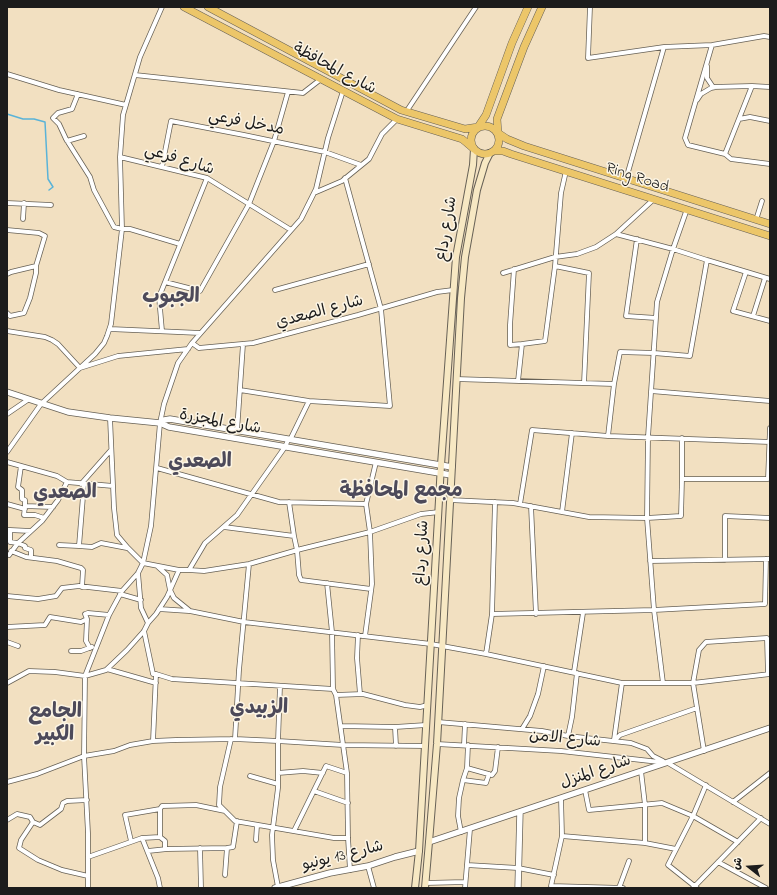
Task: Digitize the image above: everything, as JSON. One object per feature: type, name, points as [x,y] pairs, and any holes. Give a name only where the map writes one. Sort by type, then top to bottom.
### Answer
[{"type":"main road","name":"شارع المحافظة","points":[[184,7],[397,119],[462,139],[474,149]]},
{"type":"main road","name":"شارع المحافظة","points":[[208,7],[371,95],[406,112],[465,129],[478,127]]},
{"type":"main road","points":[[528,7],[512,43],[486,116],[471,137],[471,146],[482,154],[492,152],[499,143],[497,119],[524,47],[542,7]]},
{"type":"main road","points":[[502,71],[514,74]]},
{"type":"main road","points":[[367,103],[371,95]]},
{"type":"main road","points":[[478,127],[487,126],[498,133]]},
{"type":"main road","name":"Ring Road","points":[[498,133],[507,139],[524,146],[770,224]]},
{"type":"main road","name":"شارع رداع","points":[[415,888],[428,706],[441,465],[456,257],[473,165],[474,149]]},
{"type":"main road","name":"Ring Road","points":[[492,152],[503,151],[770,236]]},
{"type":"main road","name":"شارع رداع","points":[[425,885],[430,842],[437,744],[461,298],[465,257],[477,190],[485,163],[492,152]]},
{"type":"main road","points":[[756,231],[758,220]]},
{"type":"street","points":[[7,452],[41,404],[100,349],[110,329],[122,229],[120,157],[123,115],[140,57],[162,7]]},
{"type":"street","points":[[406,112],[476,7]]},
{"type":"street","points":[[590,7],[588,58],[664,47],[712,44],[764,36],[770,37]]},
{"type":"street","points":[[712,44],[685,138],[688,145],[725,154],[731,159],[770,164]]},
{"type":"street","points":[[626,179],[664,47]]},
{"type":"street","points":[[707,62],[707,78],[714,87],[719,87]]},
{"type":"street","points":[[7,74],[59,90],[126,105]]},
{"type":"street","points":[[135,74],[303,93],[321,79]]},
{"type":"street","points":[[695,103],[702,94],[710,88],[752,86],[770,87]]},
{"type":"street","points":[[725,154],[752,86]]},
{"type":"street","points":[[88,888],[87,800],[84,756],[85,676],[109,615],[121,592],[138,573],[143,563],[151,526],[160,423],[164,404],[178,363],[192,343],[301,218],[316,189],[343,91]]},
{"type":"street","points":[[165,282],[200,291],[249,204],[274,141],[288,92]]},
{"type":"street","points":[[78,94],[72,109],[58,113],[53,118],[59,124],[67,141],[90,177],[94,190],[114,227],[122,229],[130,228],[180,244]]},
{"type":"street","points":[[739,119],[750,117],[770,121]]},
{"type":"street","points":[[314,193],[345,178],[369,160],[382,134],[397,119]]},
{"type":"street","name":"مدخل فرعي","points":[[162,167],[171,122],[325,152],[361,165]]},
{"type":"street","points":[[67,141],[84,136]]},
{"type":"street","name":"شارع فرعي","points":[[120,157],[207,178],[291,230]]},
{"type":"street","points":[[514,269],[510,345],[545,341],[555,266],[560,193],[566,171]]},
{"type":"street","points":[[162,331],[159,297],[207,178]]},
{"type":"street","points":[[240,390],[309,401],[390,406],[381,309],[345,178]]},
{"type":"street","points":[[503,272],[555,258],[577,254],[596,247],[616,234],[654,199]]},
{"type":"street","points":[[758,220],[762,201]]},
{"type":"street","points":[[7,203],[51,205]]},
{"type":"street","points":[[23,219],[24,203]]},
{"type":"street","points":[[663,683],[654,610],[647,518],[648,437],[657,302],[687,209]]},
{"type":"street","points":[[7,230],[39,233],[45,236],[24,313],[10,316],[7,313]]},
{"type":"street","points":[[616,234],[673,249],[769,279],[753,316]]},
{"type":"street","points":[[637,239],[626,316],[656,318]]},
{"type":"street","points":[[608,436],[614,384],[620,352],[690,356],[707,260]]},
{"type":"street","points":[[274,290],[369,264]]},
{"type":"street","points":[[7,274],[36,266]]},
{"type":"street","points":[[555,266],[589,273],[584,383]]},
{"type":"street","points":[[746,272],[733,311],[770,322]]},
{"type":"street","name":"شارع الصعدي","points":[[192,343],[199,348],[261,341],[381,309],[437,292],[454,290]]},
{"type":"street","points":[[110,329],[200,333]]},
{"type":"street","points":[[7,331],[45,337],[52,340],[80,368]]},
{"type":"street","points":[[237,431],[243,344]]},
{"type":"street","points":[[518,381],[522,344]]},
{"type":"street","points":[[80,368],[118,356],[188,349]]},
{"type":"street","points":[[456,379],[614,384]]},
{"type":"street","points":[[652,391],[770,401]]},
{"type":"street","points":[[7,392],[68,412],[160,423]]},
{"type":"street","points":[[7,414],[29,399]]},
{"type":"street","points":[[189,570],[205,543],[237,515],[252,494],[285,447],[309,401]]},
{"type":"street","points":[[110,418],[117,535],[143,563],[179,570],[204,571],[249,564],[297,550],[370,532],[421,514],[439,512]]},
{"type":"street","name":"شارع المجزرة","points":[[160,423],[166,419],[170,419],[452,467]]},
{"type":"street","name":"شارع المجزرة","points":[[160,423],[169,427],[451,475]]},
{"type":"street","points":[[682,479],[768,479],[770,428]]},
{"type":"street","points":[[520,504],[532,430],[608,436],[770,442]]},
{"type":"street","points":[[562,512],[572,433]]},
{"type":"street","points":[[450,500],[520,504],[589,517],[647,518],[681,516],[682,438]]},
{"type":"street","points":[[79,546],[83,484],[111,450]]},
{"type":"street","points":[[7,462],[57,476],[67,482],[113,486]]},
{"type":"street","points":[[365,636],[371,588],[370,532],[366,504],[376,462]]},
{"type":"street","points":[[21,466],[18,487],[22,490],[22,499],[25,500],[24,514],[44,518]]},
{"type":"street","points":[[156,468],[279,502],[366,504]]},
{"type":"street","points":[[7,554],[9,555],[30,531],[38,526],[58,500],[67,482]]},
{"type":"street","points":[[289,502],[297,550],[299,575],[302,580],[371,588]]},
{"type":"street","points":[[486,654],[492,614],[495,502]]},
{"type":"street","points":[[7,504],[25,507],[53,507]]},
{"type":"street","points":[[531,506],[536,614]]},
{"type":"street","points":[[724,560],[725,516],[770,518]]},
{"type":"street","points":[[224,527],[294,536]]},
{"type":"street","points":[[30,531],[8,530],[10,542],[18,543],[31,550],[31,557]]},
{"type":"street","points":[[59,545],[92,547],[101,543],[128,548]]},
{"type":"street","points":[[11,551],[81,568],[83,570],[82,586]]},
{"type":"street","points":[[492,614],[654,610],[765,604],[768,559],[650,562]]},
{"type":"street","points":[[249,564],[233,740],[220,787],[219,804],[235,821],[294,832],[334,838],[348,838]]},
{"type":"street","points":[[158,566],[166,575],[174,598],[190,612]]},
{"type":"street","points":[[7,683],[29,671],[55,672],[85,676],[107,669],[144,631],[170,590],[179,570]]},
{"type":"street","points":[[138,573],[142,608],[148,623]]},
{"type":"street","points":[[327,583],[332,632],[333,689],[336,695],[347,773],[350,870]]},
{"type":"street","points":[[7,596],[38,599],[56,596],[62,588],[82,586],[121,592],[141,600]]},
{"type":"street","points":[[159,608],[244,622],[431,644],[486,654],[622,683],[693,683],[769,674],[768,638],[706,642],[699,650],[693,683],[704,751]]},
{"type":"street","points":[[568,736],[572,717],[575,673],[583,612]]},
{"type":"street","points":[[90,648],[86,641],[87,619],[85,614],[109,615]]},
{"type":"street","points":[[7,627],[45,625],[50,617],[81,622],[87,619]]},
{"type":"street","points":[[144,631],[153,674],[172,679],[333,689]]},
{"type":"street","points":[[358,635],[357,669],[360,694]]},
{"type":"street","points":[[7,642],[18,646]]},
{"type":"street","points":[[71,651],[81,651],[98,646]]},
{"type":"street","points":[[92,659],[92,667],[98,672]]},
{"type":"street","points":[[522,729],[530,716],[538,694],[544,666]]},
{"type":"street","points":[[107,669],[156,683]]},
{"type":"street","points":[[153,741],[156,674]]},
{"type":"street","points":[[614,741],[622,683]]},
{"type":"street","points":[[276,888],[273,860],[273,828],[278,784],[280,686]]},
{"type":"street","points":[[336,695],[360,694],[404,705],[420,707],[428,706]]},
{"type":"street","points":[[614,741],[620,735],[697,708]]},
{"type":"street","points":[[438,722],[542,731],[568,736],[631,743],[647,749],[653,756],[667,762]]},
{"type":"street","points":[[461,832],[458,816],[463,780],[467,768],[466,724]]},
{"type":"street","points":[[341,726],[395,727],[426,725]]},
{"type":"street","points":[[395,727],[396,746]]},
{"type":"street","name":"شارع المنزل","points":[[430,842],[770,728]]},
{"type":"street","points":[[7,782],[37,774],[84,756],[114,751],[130,745],[153,741],[233,740],[343,745],[425,746]]},
{"type":"street","name":"شارع الامن","points":[[437,744],[561,751],[667,762],[770,824]]},
{"type":"street","points":[[467,768],[492,775],[496,771],[498,747]]},
{"type":"street","points":[[294,832],[326,766],[347,773]]},
{"type":"street","points":[[278,773],[303,771],[323,773]]},
{"type":"street","points":[[641,772],[645,805],[645,843]]},
{"type":"street","points":[[733,802],[770,773]]},
{"type":"street","points":[[463,780],[486,783],[488,774]]},
{"type":"street","points":[[250,776],[278,784]]},
{"type":"street","points":[[706,785],[693,816],[668,865],[694,887],[761,818]]},
{"type":"street","points":[[585,790],[589,810],[662,803],[693,816],[738,842]]},
{"type":"street","points":[[314,791],[348,803]]},
{"type":"street","points":[[561,798],[562,836],[551,886],[620,888],[629,861]]},
{"type":"street","points":[[7,820],[17,814],[30,817],[33,822],[40,825],[61,809],[63,803],[67,801],[87,800]]},
{"type":"street","points":[[131,841],[125,815],[160,808],[162,806],[196,806],[226,811]]},
{"type":"street","points":[[160,808],[160,837]]},
{"type":"street","points":[[518,888],[520,812]]},
{"type":"street","points":[[148,851],[233,847],[237,821]]},
{"type":"street","points":[[33,822],[21,840],[19,848],[38,860],[62,870],[88,876]]},
{"type":"street","points":[[256,840],[257,825]]},
{"type":"street","points":[[465,888],[470,829]]},
{"type":"street","points":[[562,836],[645,843],[676,849]]},
{"type":"street","points":[[88,857],[142,838],[160,837],[165,841],[165,849]]},
{"type":"street","points":[[142,838],[158,878],[160,888]]},
{"type":"street","points":[[200,848],[201,888]]},
{"type":"street","points":[[225,875],[227,848]]},
{"type":"street","name":"شارع 13 يونيو","points":[[276,888],[330,873],[368,866],[418,851]]},
{"type":"street","points":[[718,862],[766,888]]},
{"type":"street","points":[[467,865],[518,868],[554,875]]},
{"type":"street","points":[[368,866],[374,888]]},
{"type":"street","points":[[425,885],[466,882]]},
{"type":"waterway","points":[[7,114],[23,119],[34,119],[45,122],[48,179],[53,187],[49,190]]},
{"type":"district","name":"الجبوب","points":[[171,299]]},
{"type":"district","name":"الصعدي","points":[[200,464]]},
{"type":"district","name":"مجمع المحافظة","points":[[401,493]]},
{"type":"district","name":"الصعدي","points":[[65,495]]},
{"type":"district","name":"الزبيدي","points":[[259,710]]},
{"type":"district","name":"الجامع الكبير","points":[[55,726]]}]
